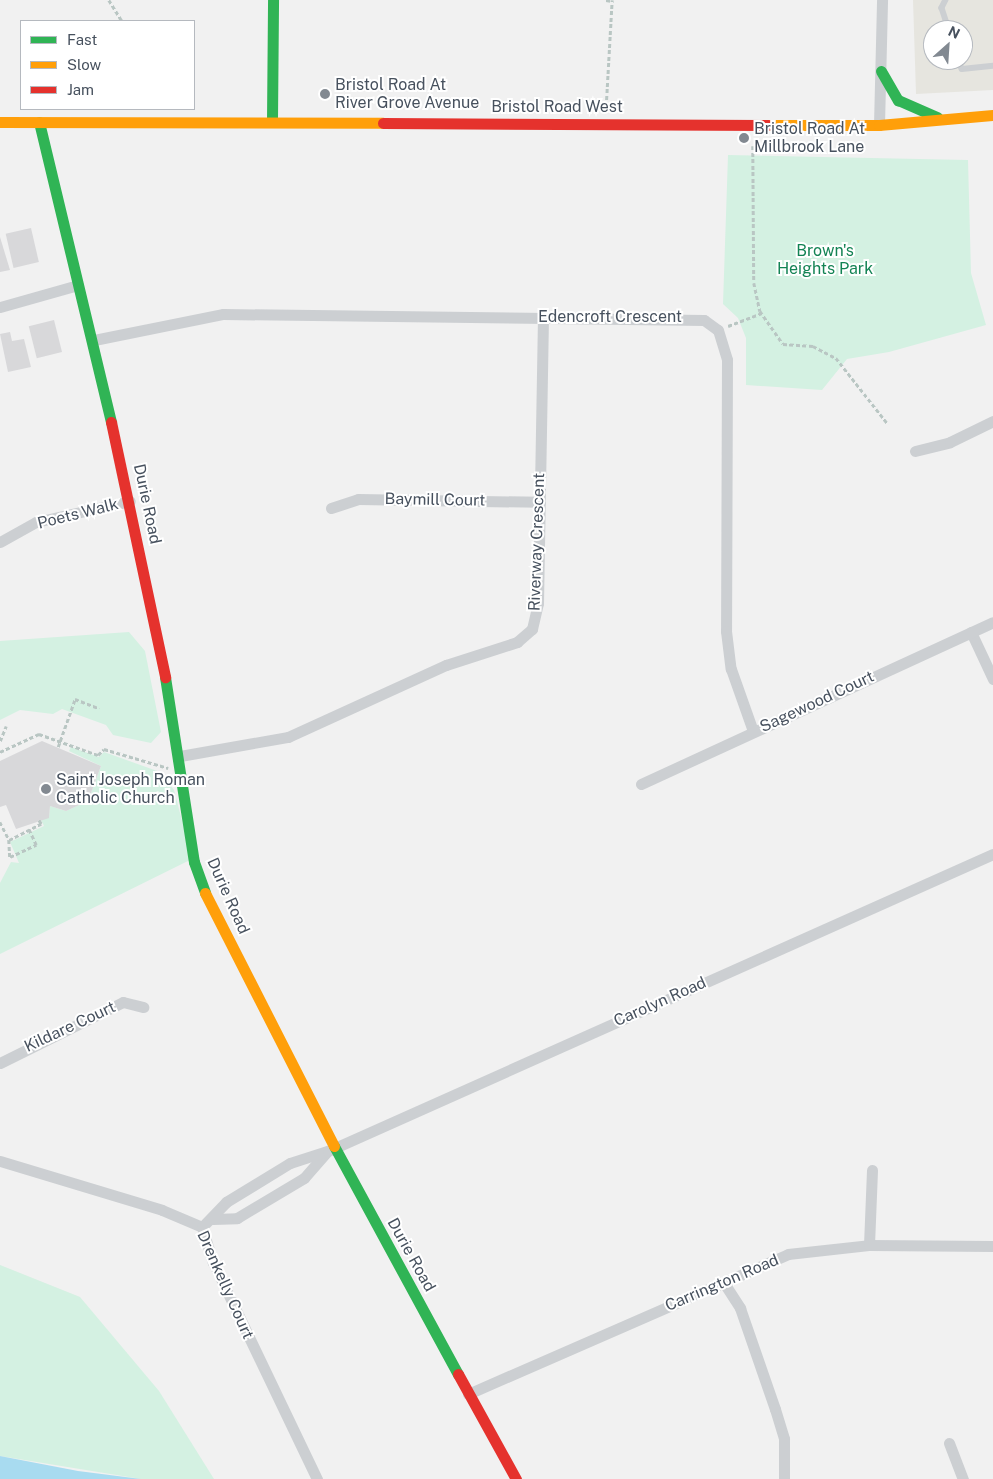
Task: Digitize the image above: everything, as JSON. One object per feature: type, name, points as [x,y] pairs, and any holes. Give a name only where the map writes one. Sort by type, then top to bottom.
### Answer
[{"type":"street","points":[[272,120],[273,0]]},
{"type":"street","points":[[879,125],[882,0]]},
{"type":"street","points":[[881,71],[898,100],[942,120]]},
{"type":"street","name":"Bristol Road West","points":[[0,122],[272,120],[879,125],[993,114]]},
{"type":"street","name":"Durie Road","points":[[39,122],[78,285],[94,340],[130,502],[181,762],[194,862],[204,891],[331,1149],[516,1479]]},
{"type":"street","points":[[0,307],[78,285]]},
{"type":"street","name":"Edencroft Crescent","points":[[94,340],[223,314],[684,317],[704,320],[718,330]]},
{"type":"street","name":"Riverway Crescent","points":[[181,762],[288,737],[446,664],[516,642],[532,629],[538,603],[543,317]]},
{"type":"street","points":[[718,330],[727,360],[726,631],[731,669],[753,732]]},
{"type":"street","points":[[916,451],[950,442],[993,421]]},
{"type":"street","name":"Baymill Court","points":[[331,508],[358,499],[540,502]]},
{"type":"street","name":"Poets Walk","points":[[0,542],[36,522],[130,502]]},
{"type":"street","name":"Sagewood Court","points":[[641,784],[993,622]]},
{"type":"street","points":[[971,632],[993,679]]},
{"type":"street","name":"Carolyn Road","points":[[202,1227],[213,1219],[226,1202],[290,1163],[331,1149],[993,854]]},
{"type":"street","name":"Kildare Court","points":[[0,1063],[123,1002],[143,1007]]},
{"type":"street","name":"Carolyn Road","points":[[213,1219],[237,1218],[304,1178],[331,1149]]},
{"type":"street","name":"Drenkelly Court","points":[[0,1161],[162,1210],[202,1227],[213,1262],[317,1479]]},
{"type":"street","points":[[869,1245],[872,1170]]},
{"type":"street","name":"Carrington Road","points":[[468,1394],[788,1254],[869,1245],[993,1246]]},
{"type":"street","points":[[724,1283],[740,1308],[776,1409],[784,1439],[784,1479]]},
{"type":"street","points":[[949,1444],[963,1479]]},
{"type":"lane","points":[[946,0],[942,8],[946,20]]},
{"type":"lane","points":[[973,68],[993,66]]},
{"type":"path","points":[[109,0],[121,20]]},
{"type":"path","points":[[606,0],[612,1],[606,106]]},
{"type":"path","points":[[753,146],[754,283],[762,313],[783,344],[813,346],[836,358],[888,424]]},
{"type":"path","points":[[718,330],[762,313]]},
{"type":"path","points":[[58,747],[75,699],[99,708]]},
{"type":"path","points":[[0,741],[6,726]]},
{"type":"path","points":[[0,752],[39,734],[98,755],[104,749],[160,769],[181,762]]},
{"type":"path","points":[[8,840],[41,824],[38,819]]},
{"type":"path","points":[[0,822],[8,840],[10,857],[36,845],[28,830]]},
{"type":"shaded area","points":[[913,0],[993,0],[993,90],[916,94]]},
{"type":"green space","name":"Brown's Heights Park","points":[[728,155],[968,160],[971,273],[986,325],[889,352],[847,359],[822,390],[746,385],[746,338],[738,318],[723,304]]},
{"type":"green space","points":[[129,632],[145,651],[161,732],[151,743],[113,735],[106,725],[62,709],[53,714],[20,710],[0,720],[0,641]]},
{"type":"green space","points":[[71,747],[99,757],[104,752],[160,772],[174,790],[192,859],[0,954],[0,883],[11,862],[19,863],[10,842],[44,826],[40,818],[49,818],[50,806],[66,811],[88,801],[101,766],[69,751]]},
{"type":"green space","points":[[0,1265],[80,1297],[159,1391],[214,1479],[141,1479],[0,1456]]},
{"type":"water","points":[[0,1456],[78,1471],[141,1479],[0,1479]]},
{"type":"building","points":[[31,228],[39,262],[14,268],[6,234]]},
{"type":"building","points":[[0,237],[10,270],[0,272]]},
{"type":"building","points":[[54,320],[62,352],[37,358],[29,326]]},
{"type":"building","points":[[10,332],[12,341],[24,339],[31,367],[8,372],[0,334]]},
{"type":"building","name":"Saint Joseph Roman Catholic Church","points":[[42,741],[101,766],[88,801],[66,811],[50,806],[49,818],[16,829],[6,805],[0,807],[0,761]]},
{"type":"traffic: fast","points":[[272,120],[273,0]]},
{"type":"traffic: fast","points":[[881,71],[898,100],[937,117]]},
{"type":"traffic: fast","points":[[39,122],[111,422]]},
{"type":"traffic: fast","points":[[165,677],[194,862],[205,893]]},
{"type":"traffic: fast","points":[[334,1146],[458,1374]]},
{"type":"traffic: slow","points":[[768,125],[879,125],[993,115]]},
{"type":"traffic: slow","points":[[0,122],[383,123]]},
{"type":"traffic: slow","points":[[205,893],[334,1146]]},
{"type":"traffic: jam","points":[[383,123],[768,125]]},
{"type":"traffic: jam","points":[[111,422],[165,677]]},
{"type":"traffic: jam","points":[[458,1374],[516,1479]]},
{"type":"place","name":"Bristol Road At River Grove Avenue","points":[[325,94]]},
{"type":"place","name":"Bristol Road At Millbrook Lane","points":[[744,138]]},
{"type":"place","name":"Saint Joseph Roman Catholic Church","points":[[46,789]]}]
